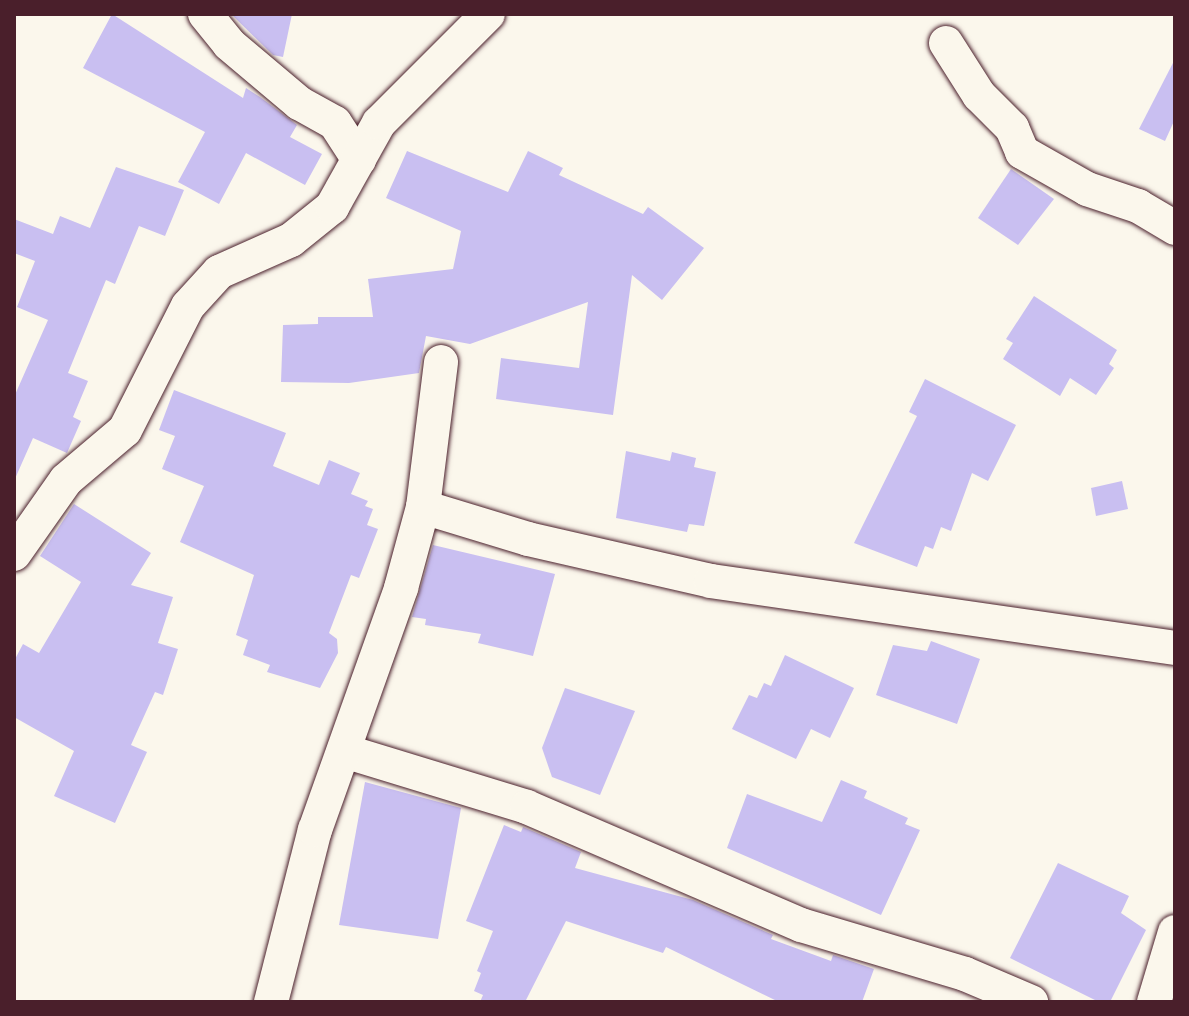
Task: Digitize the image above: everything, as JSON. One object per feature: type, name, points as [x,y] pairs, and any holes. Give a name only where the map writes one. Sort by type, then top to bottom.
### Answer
[{"type":"street","points":[[205,14],[229,44],[299,103],[335,123],[359,160]]},
{"type":"street","points":[[14,554],[66,480],[125,430],[188,306],[219,272],[291,240],[332,207],[379,123],[404,94],[438,69],[488,14]]},
{"type":"street","points":[[946,43],[979,95],[1012,128],[1022,152],[1087,189],[1138,206],[1175,228]]},
{"type":"street","points":[[271,1002],[315,830],[389,630],[423,507],[441,362]]},
{"type":"street","points":[[423,507],[528,539],[711,581],[1175,648]]},
{"type":"street","points":[[344,751],[527,807],[801,925],[965,974],[1031,1002]]},
{"type":"street","points":[[1154,1002],[1175,932]]},
{"type":"building","points":[[112,14],[243,98],[246,88],[297,125],[290,137],[322,154],[305,185],[246,153],[219,204],[178,182],[205,132],[83,68]]},
{"type":"building","points":[[231,14],[292,14],[283,57],[273,55]]},
{"type":"building","points":[[1175,59],[1175,119],[1165,141],[1139,129]]},
{"type":"building","points":[[407,151],[508,192],[528,151],[563,168],[559,175],[643,214],[648,207],[704,248],[662,300],[632,275],[613,415],[496,399],[501,358],[579,368],[588,302],[470,344],[426,336],[419,373],[349,383],[281,382],[283,325],[318,324],[318,317],[373,317],[368,279],[453,269],[461,231],[386,198]]},
{"type":"building","points":[[116,167],[184,190],[165,236],[139,226],[115,284],[106,280],[68,373],[88,381],[73,417],[81,421],[67,453],[33,438],[14,481],[14,397],[48,320],[17,307],[35,261],[14,253],[14,219],[53,234],[60,216],[90,228]]},
{"type":"building","points":[[1011,169],[1054,199],[1018,245],[978,218]]},
{"type":"building","points":[[1034,296],[1117,350],[1109,364],[1114,368],[1096,395],[1070,378],[1060,396],[1003,359],[1013,343],[1006,339]]},
{"type":"building","points":[[925,379],[1016,425],[988,481],[972,473],[951,531],[941,527],[933,549],[925,546],[917,567],[854,543],[917,416],[909,412]]},
{"type":"building","points":[[174,390],[286,433],[273,466],[319,485],[329,460],[360,473],[351,494],[368,501],[365,506],[373,509],[367,525],[378,529],[359,578],[351,575],[329,633],[337,639],[338,653],[320,688],[267,672],[270,665],[243,655],[248,640],[236,635],[254,575],[180,542],[204,486],[162,469],[175,436],[159,430]]},
{"type":"building","points":[[626,451],[670,461],[672,452],[696,458],[694,467],[716,472],[704,526],[689,524],[687,532],[616,518]]},
{"type":"building","points":[[1122,481],[1128,509],[1096,516],[1091,488]]},
{"type":"building","points":[[74,504],[151,553],[131,585],[173,597],[158,643],[178,649],[163,695],[155,692],[131,745],[147,752],[115,823],[54,796],[74,751],[14,717],[14,661],[23,644],[39,653],[81,582],[40,556]]},
{"type":"building","points":[[433,545],[555,574],[533,656],[478,643],[481,634],[425,625],[426,619],[412,617]]},
{"type":"building","points":[[931,641],[980,659],[957,724],[876,695],[893,645],[927,651]]},
{"type":"building","points":[[785,655],[854,688],[830,738],[811,729],[796,759],[732,729],[749,695],[757,698],[764,683],[771,686]]},
{"type":"building","points":[[565,688],[635,711],[600,795],[552,777],[542,748]]},
{"type":"building","points":[[841,780],[867,791],[864,798],[908,818],[905,824],[920,830],[881,915],[727,848],[747,794],[822,822]]},
{"type":"building","points":[[365,782],[461,808],[438,939],[339,925]]},
{"type":"building","points":[[504,825],[521,832],[523,827],[581,852],[575,868],[693,900],[773,935],[771,939],[831,961],[833,955],[874,969],[862,1002],[779,1002],[666,947],[663,953],[566,921],[525,1002],[480,1002],[483,995],[474,991],[481,973],[477,971],[493,931],[466,921]]},
{"type":"building","points":[[1058,863],[1129,896],[1121,913],[1146,930],[1110,1002],[1099,1002],[1010,958]]}]
